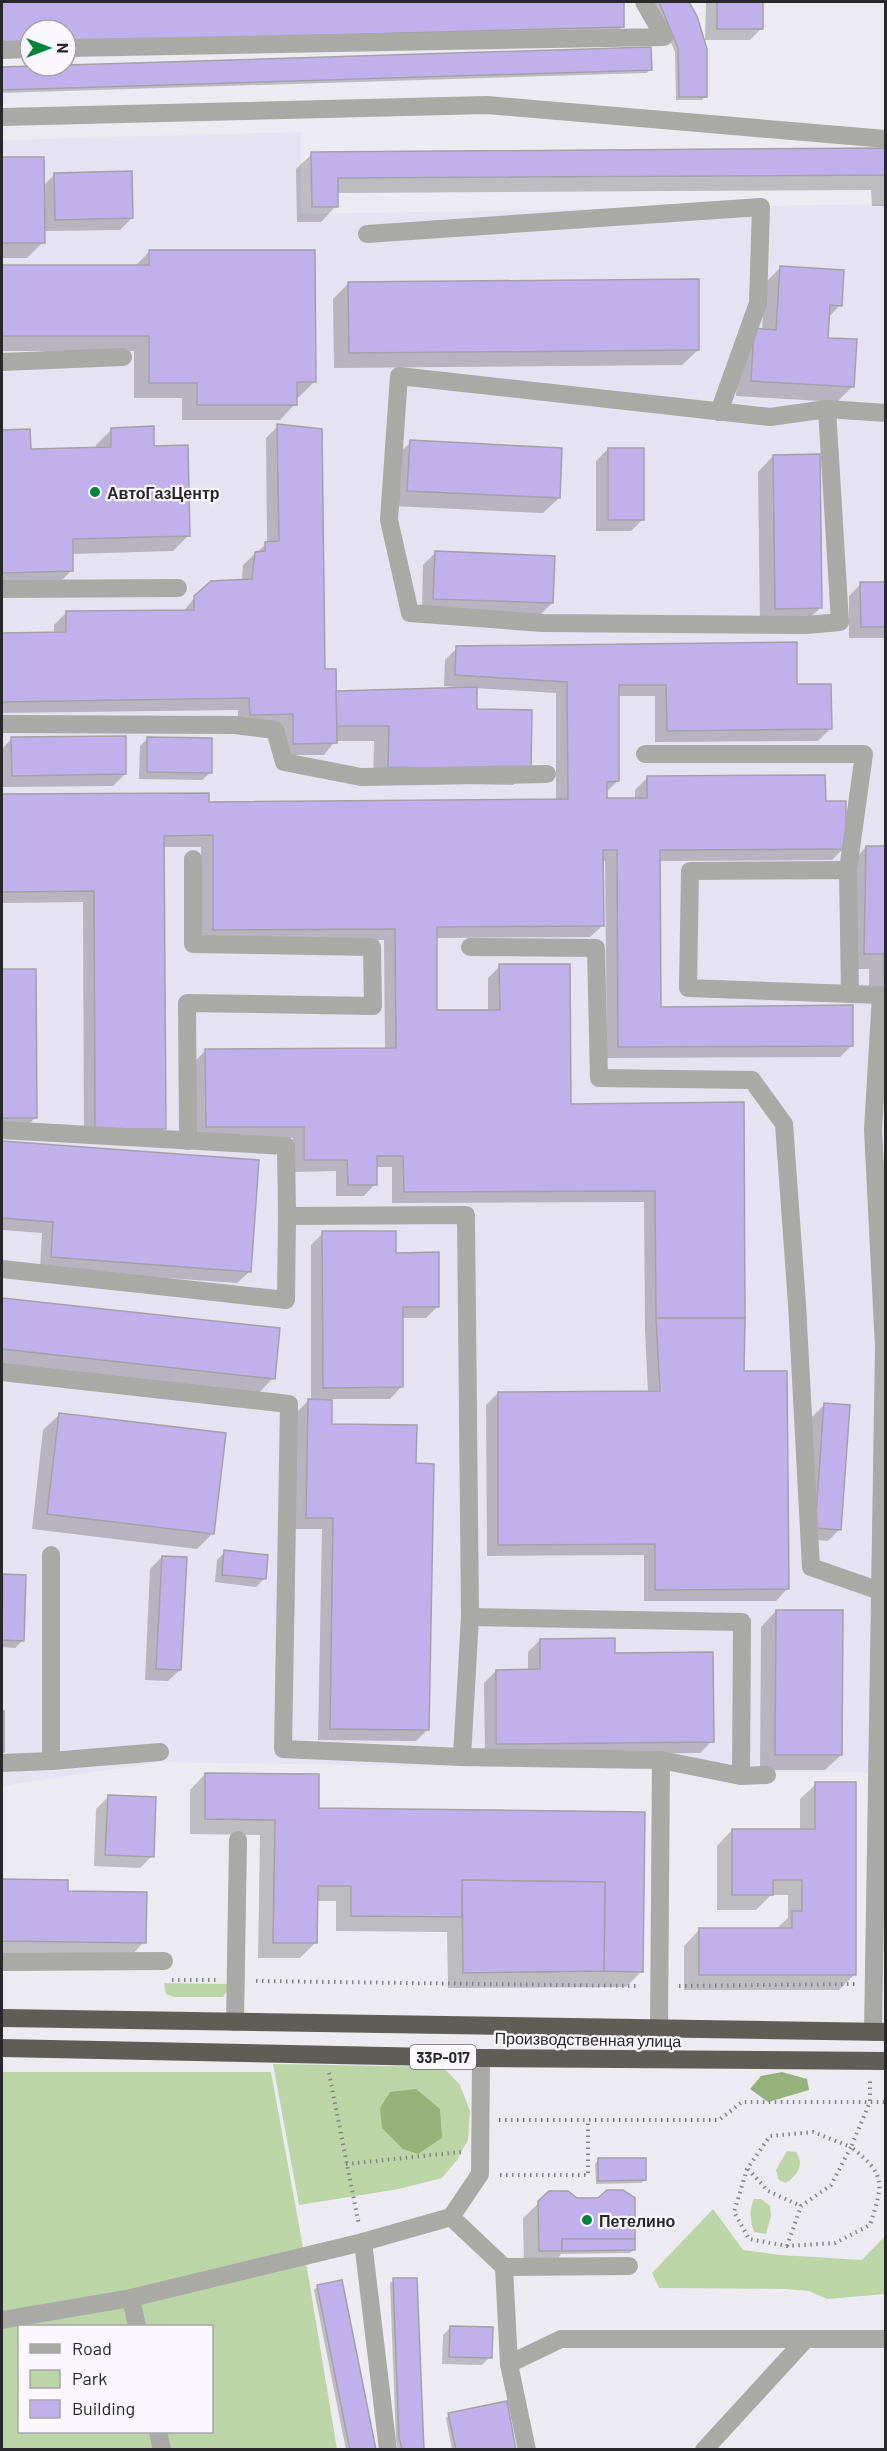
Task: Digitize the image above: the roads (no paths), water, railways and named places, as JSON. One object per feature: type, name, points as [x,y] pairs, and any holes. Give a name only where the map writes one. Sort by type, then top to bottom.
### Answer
[{"type":"highway","name":"Производственная улица","points":[[2,2018],[879,2032]]},
{"type":"highway","name":"Производственная улица","points":[[2,2048],[481,2058],[878,2061]]},
{"type":"street","points":[[78,48],[664,37],[644,2]]},
{"type":"street","points":[[2,50],[18,49]]},
{"type":"street","points":[[2,117],[487,105],[885,139]]},
{"type":"street","points":[[367,234],[761,207],[758,303],[720,412]]},
{"type":"street","points":[[2,362],[123,357]]},
{"type":"street","points":[[827,409],[840,622],[807,625],[543,624],[410,613],[389,520],[399,376],[770,417],[827,409],[885,412]]},
{"type":"street","points":[[2,589],[178,588]]},
{"type":"street","points":[[2,724],[235,725],[275,730],[284,762],[361,777],[547,774]]},
{"type":"street","points":[[645,754],[864,754],[848,870],[850,994]]},
{"type":"street","points":[[189,1141],[187,1003],[374,1006],[372,947],[193,944],[193,858]]},
{"type":"street","points":[[848,870],[690,871],[688,988],[881,995],[873,1130],[884,1347],[883,1591],[875,1984],[879,2032]]},
{"type":"street","points":[[470,947],[596,948],[599,1078],[752,1080],[784,1124],[797,1304],[811,1568],[883,1591]]},
{"type":"street","points":[[2,1130],[286,1146],[286,1300],[2,1269]]},
{"type":"street","points":[[287,1216],[466,1215],[470,1617],[462,1757]]},
{"type":"street","points":[[2,1372],[289,1404],[283,1749],[462,1757],[660,1760],[741,1776],[767,1775]]},
{"type":"street","points":[[51,1555],[51,1761]]},
{"type":"street","points":[[470,1617],[742,1622],[741,1776]]},
{"type":"street","points":[[2,1763],[160,1752]]},
{"type":"street","points":[[659,2029],[660,1760]]},
{"type":"street","points":[[235,2022],[238,1840]]},
{"type":"street","points":[[2,1962],[164,1961]]},
{"type":"street","points":[[2,2320],[131,2298],[452,2217],[480,2174],[481,2058]]},
{"type":"street","points":[[452,2217],[504,2267],[509,2364],[527,2450]]},
{"type":"street","points":[[363,2241],[388,2450]]},
{"type":"street","points":[[504,2267],[629,2266]]},
{"type":"street","points":[[131,2298],[137,2325]]},
{"type":"street","points":[[509,2364],[561,2339],[885,2339]]},
{"type":"street","points":[[704,2450],[806,2339]]},
{"type":"street","points":[[158,2433],[162,2450]]},
{"type":"place","name":"АвтоГазЦентр","points":[[95,492]]},
{"type":"place","name":"Петелино","points":[[587,2220]]}]
